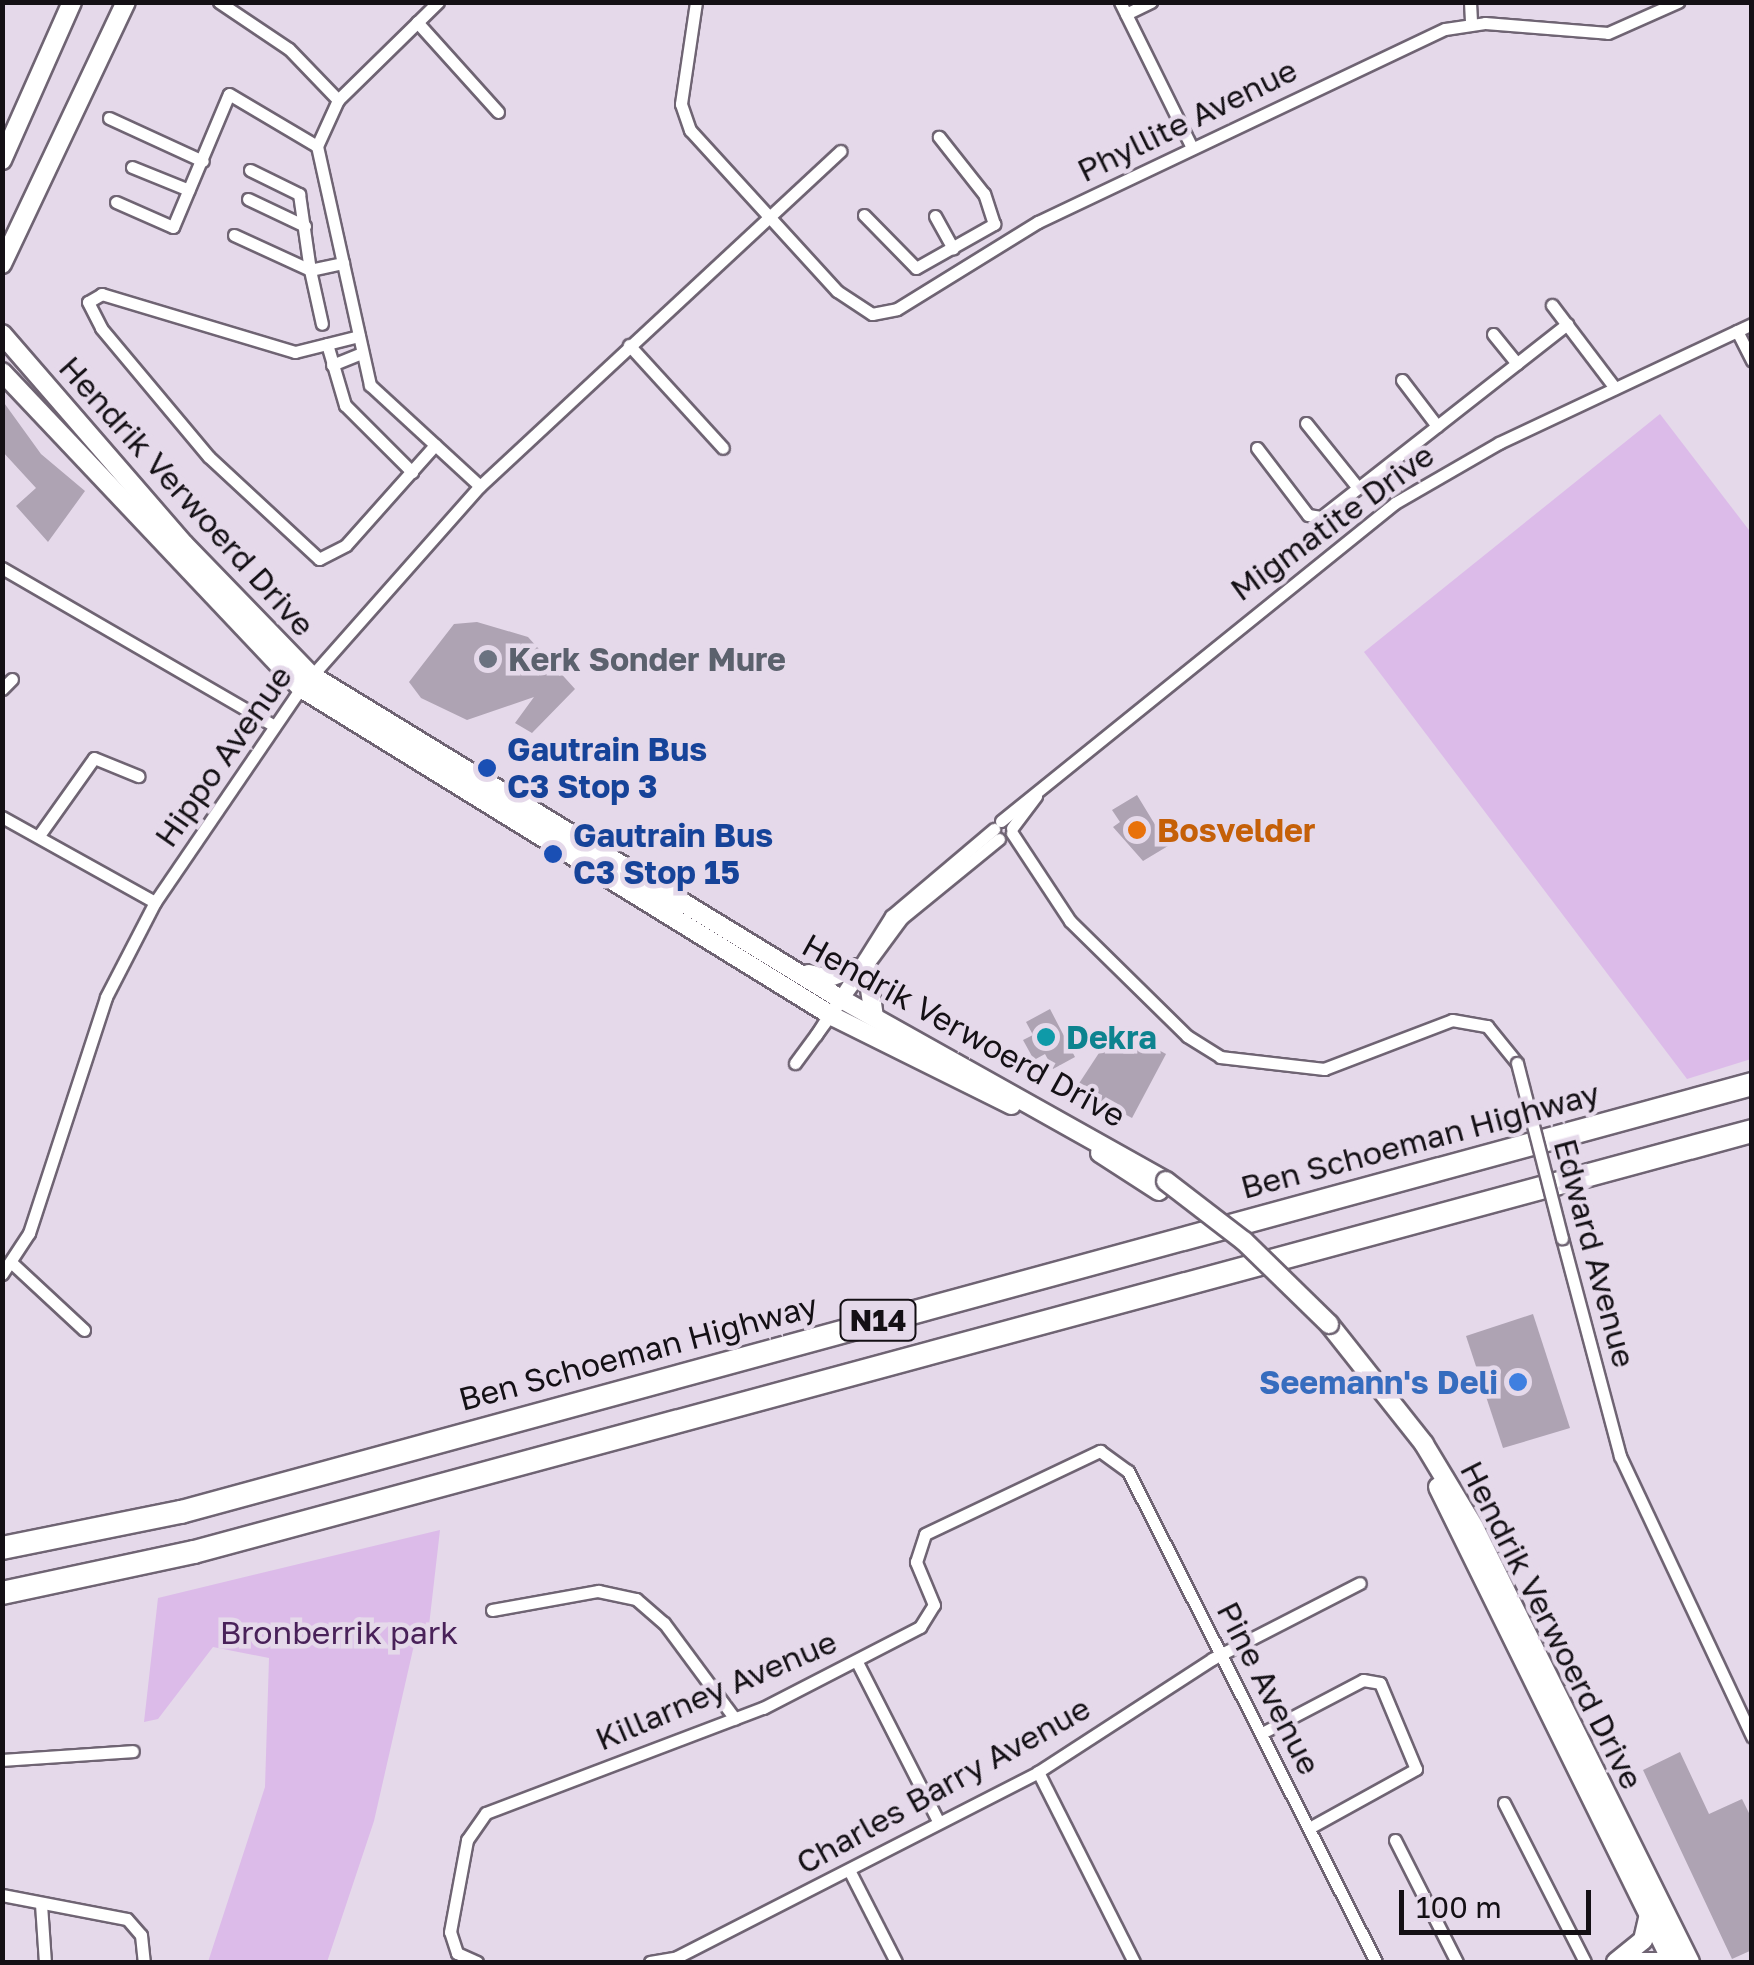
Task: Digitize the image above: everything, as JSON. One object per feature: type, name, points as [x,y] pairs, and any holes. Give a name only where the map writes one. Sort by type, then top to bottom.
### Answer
[{"type":"highway","name":"Ben Schoeman Highway","points":[[2,1548],[181,1512],[1752,1084]]},
{"type":"highway","name":"N14","points":[[2,1593],[423,1492],[1752,1130]]},
{"type":"main road","points":[[2,160],[72,2]]},
{"type":"main road","points":[[2,264],[126,2]]},
{"type":"main road","name":"Hendrik Verwoerd Drive","points":[[2,334],[306,682],[794,971],[834,1006],[874,1018],[1162,1186],[1244,1240],[1327,1328],[1424,1444],[1474,1527],[1690,1962]]},
{"type":"main road","name":"Hendrik Verwoerd Drive","points":[[2,372],[306,682],[834,1006],[1162,1186]]},
{"type":"main road","points":[[794,971],[827,978],[860,968],[874,1018]]},
{"type":"main road","name":"Hendrik Verwoerd Drive","points":[[1327,1328],[1429,1469],[1672,1962]]},
{"type":"main road","points":[[1618,1962],[1643,1940],[1649,1915]]},
{"type":"main road","points":[[1618,1962],[1658,1962]]},
{"type":"street","points":[[220,2],[289,50],[338,100]]},
{"type":"street","points":[[416,2],[433,7]]},
{"type":"street","points":[[696,2],[682,113],[768,219]]},
{"type":"street","points":[[1151,2],[1123,8],[1192,148]]},
{"type":"street","points":[[1470,2],[1472,24]]},
{"type":"street","name":"Phyllite Avenue","points":[[768,219],[850,302],[872,314],[897,309],[997,245],[1430,35],[1472,24],[1608,33],[1678,2]]},
{"type":"street","points":[[433,7],[338,100],[317,146],[362,353],[379,400],[480,486]]},
{"type":"street","points":[[417,22],[498,112]]},
{"type":"street","points":[[116,202],[173,227],[229,94],[317,146]]},
{"type":"street","points":[[110,118],[202,160]]},
{"type":"street","points":[[864,215],[912,267],[994,223],[988,200],[939,137]]},
{"type":"street","name":"Hippo Avenue","points":[[8,1269],[99,1014],[155,902],[306,682],[480,486],[841,151]]},
{"type":"street","points":[[132,167],[189,190]]},
{"type":"street","points":[[250,170],[299,194],[322,324]]},
{"type":"street","points":[[248,199],[305,226]]},
{"type":"street","points":[[935,216],[953,248]]},
{"type":"street","points":[[987,228],[997,245]]},
{"type":"street","points":[[234,235],[310,270],[343,263]]},
{"type":"street","points":[[359,336],[295,352],[102,294],[88,302],[209,457],[319,559],[346,545],[435,445]]},
{"type":"street","points":[[1552,305],[1615,388]]},
{"type":"street","points":[[1257,448],[1315,519],[1566,324]]},
{"type":"street","name":"Migmatite Drive","points":[[795,1063],[905,901],[1004,832],[1036,796],[1284,586],[1395,503],[1615,388],[1752,324]]},
{"type":"street","points":[[1737,331],[1752,360]]},
{"type":"street","points":[[1493,334],[1517,364]]},
{"type":"street","points":[[326,344],[345,406],[412,472]]},
{"type":"street","points":[[629,345],[724,448]]},
{"type":"street","points":[[332,365],[362,353]]},
{"type":"street","points":[[1402,380],[1437,426]]},
{"type":"street","points":[[1306,422],[1358,488]]},
{"type":"street","points":[[2,568],[275,726]]},
{"type":"street","points":[[40,834],[94,758],[138,776]]},
{"type":"street","points":[[5,814],[155,902]]},
{"type":"street","name":"Edward Avenue","points":[[1004,832],[1138,992],[1220,1057],[1324,1069],[1452,1020],[1488,1026],[1517,1063],[1620,1456],[1752,1736]]},
{"type":"street","points":[[8,1269],[84,1330]]},
{"type":"street","name":"Pine Avenue","points":[[1100,1451],[1128,1470],[1376,1962]]},
{"type":"street","name":"Killarney Avenue","points":[[477,1962],[460,1956],[450,1938],[467,1840],[486,1813],[735,1719],[856,1662],[931,1618],[933,1598],[915,1555],[925,1534],[1073,1457],[1100,1451]]},
{"type":"street","name":"Charles Barry Avenue","points":[[650,1962],[678,1960],[1038,1772],[1222,1655],[1360,1583]]},
{"type":"street","points":[[492,1610],[598,1591],[636,1599],[664,1622],[735,1719]]},
{"type":"street","points":[[856,1662],[938,1821]]},
{"type":"street","points":[[1262,1733],[1363,1680],[1380,1683],[1418,1765],[1308,1828]]},
{"type":"street","points":[[2,1760],[133,1751]]},
{"type":"street","points":[[1038,1772],[1134,1962]]},
{"type":"street","points":[[1504,1803],[1585,1962]]},
{"type":"street","points":[[1395,1840],[1457,1962]]},
{"type":"street","points":[[849,1870],[896,1962]]},
{"type":"street","points":[[2,1895],[127,1920],[141,1935],[144,1962]]},
{"type":"street","points":[[41,1904],[45,1962]]},
{"type":"green space","points":[[1660,414],[1752,534],[1751,1059],[1687,1079],[1364,652]]},
{"type":"green space","name":"Bronberrik park","points":[[440,1530],[427,1643],[414,1645],[374,1821],[327,1962],[208,1962],[265,1787],[269,1658],[213,1647],[158,1719],[144,1722],[158,1598]]},
{"type":"building","points":[[2,400],[41,454],[85,491],[48,542],[16,506],[36,488],[2,451]]},
{"type":"building","name":"Kerk Sonder Mure","points":[[477,622],[528,637],[575,689],[532,733],[515,723],[534,697],[467,720],[421,698],[409,682],[454,624]]},
{"type":"building","name":"Bosvelder","points":[[1137,795],[1168,846],[1143,861],[1113,827],[1120,822],[1112,810]]},
{"type":"building","name":"Dekra","points":[[1050,1009],[1075,1057],[1053,1069],[1045,1054],[1034,1060],[1023,1040],[1033,1035],[1026,1022]]},
{"type":"building","points":[[1116,1027],[1166,1054],[1132,1118],[1076,1088]]},
{"type":"building","name":"Seemann's Deli","points":[[1533,1314],[1570,1428],[1503,1448],[1466,1336]]},
{"type":"building","points":[[1680,1752],[1709,1814],[1742,1799],[1752,1819],[1752,1950],[1732,1959],[1643,1770]]},
{"type":"place","name":"Kerk Sonder Mure","points":[[488,659]]},
{"type":"place","name":"Gautrain Bus C3 Stop 3","points":[[487,768]]},
{"type":"place","name":"Bosvelder","points":[[1137,830]]},
{"type":"place","name":"Gautrain Bus C3 Stop 15","points":[[553,854]]},
{"type":"place","name":"Dekra","points":[[1046,1037]]},
{"type":"place","name":"Seemann's Deli","points":[[1518,1382]]}]
